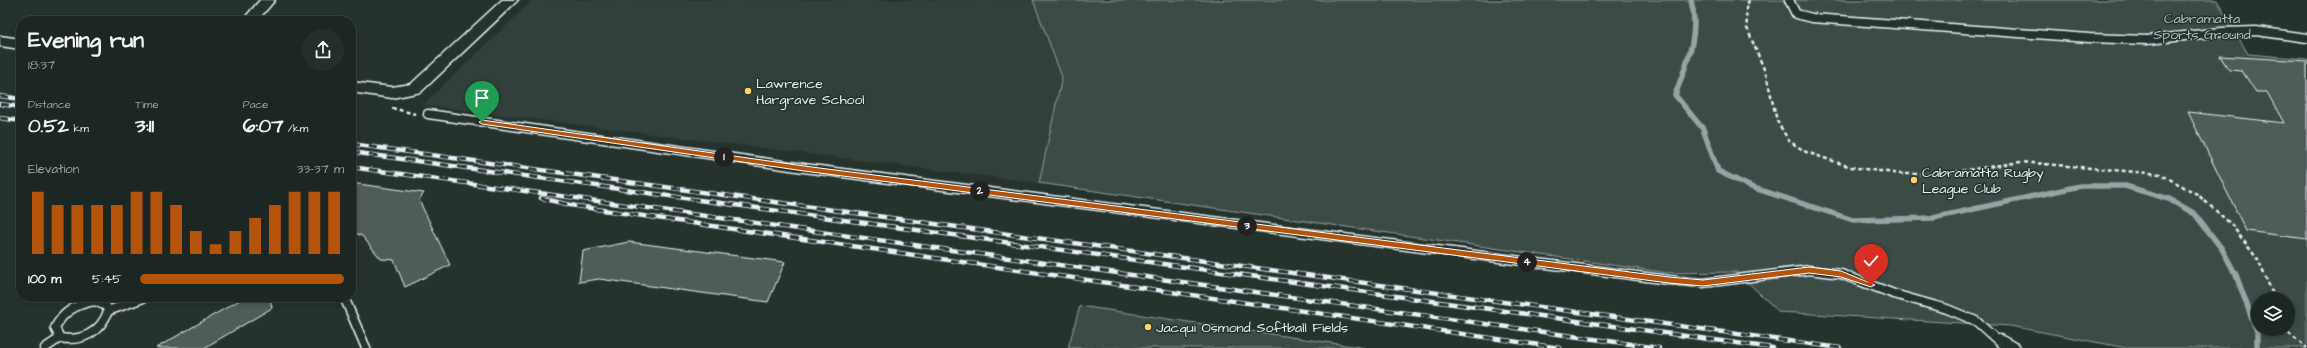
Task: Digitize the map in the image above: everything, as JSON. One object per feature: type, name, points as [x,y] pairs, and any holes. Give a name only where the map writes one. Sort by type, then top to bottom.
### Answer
[{"type":"street","points":[[254,16],[268,0]]},
{"type":"street","points":[[356,88],[400,92],[410,90],[421,84],[511,0]]},
{"type":"street","points":[[0,41],[16,43]]},
{"type":"lane","points":[[1789,0],[1796,14],[1812,18],[2073,37],[2147,40],[2222,32],[2256,31],[2307,38]]},
{"type":"lane","points":[[428,114],[812,169],[1669,280],[1703,283],[1809,270],[1841,274],[1894,294],[1947,309],[1976,322],[2006,348]]},
{"type":"lane","points":[[60,338],[55,328],[57,322],[64,313],[78,305],[87,302],[101,302],[108,311]]},
{"type":"lane","points":[[45,348],[60,338],[73,339],[89,334],[103,323],[108,311],[132,302]]},
{"type":"lane","points":[[346,302],[360,330],[366,348]]},
{"type":"lane","points":[[1989,332],[1996,348]]},
{"type":"lane","points":[[1989,332],[2016,348]]},
{"type":"path","points":[[1749,0],[1745,14],[1748,32],[1770,85],[1779,127],[1790,143],[1807,153],[1824,161],[1898,174],[1939,174],[1975,171],[2002,162],[2021,162],[2158,173],[2192,189],[2235,230],[2255,253],[2269,280],[2273,292]]},
{"type":"path","points":[[2292,336],[2307,348]]},
{"type":"shaded area","name":"Lawrence Hargrave School","points":[[533,0],[1033,0],[1062,77],[1039,183],[423,105]]},
{"type":"green space","name":"Cabramatta Sports Ground","points":[[1033,0],[2217,0],[2248,54],[2307,59],[2307,348],[2127,348],[2010,326],[1779,312],[1737,272],[1668,273],[1039,183],[1062,77]]},
{"type":"green space","name":"Jacqui Osmond Softball Fields","points":[[1080,306],[1366,348],[1068,348]]},
{"type":"building","points":[[2220,56],[2307,61],[2307,239],[2246,231],[2188,112],[2284,123],[2267,92],[2256,92],[2242,71],[2229,70]]},
{"type":"building","points":[[356,184],[424,193],[419,200],[450,265],[405,287],[394,260],[381,259],[362,236],[356,233]]},
{"type":"building","points":[[629,242],[785,262],[768,302],[599,279],[579,282],[583,251]]},
{"type":"building","points":[[236,302],[271,302],[272,308],[204,348],[156,348]]},
{"type":"waterway","points":[[1691,0],[1694,25],[1693,37],[1688,60],[1675,95],[1703,129],[1718,171],[1751,187],[1853,220],[1933,218],[2080,186],[2125,186],[2169,199],[2195,214],[2222,249],[2236,275],[2257,332],[2257,348]]},
{"type":"railway","points":[[0,96],[16,98]]},
{"type":"railway","points":[[0,104],[16,106]]},
{"type":"railway","points":[[0,118],[16,120]]},
{"type":"railway","points":[[356,145],[1840,348]]},
{"type":"railway","points":[[356,153],[1773,348]]},
{"type":"railway","points":[[356,168],[1659,348]]},
{"type":"railway","points":[[541,198],[570,205],[657,218],[1560,348]]},
{"type":"place","name":"Lawrence Hargrave School","points":[[748,91]]},
{"type":"place","name":"Cabramatta Rugby League Club","points":[[1914,180]]},
{"type":"place","name":"Jacqui Osmond Softball Fields","points":[[1148,327]]},
{"type":"route","points":[[482,122],[804,168],[1669,280],[1703,283],[1809,270],[1841,274],[1871,285]]}]
